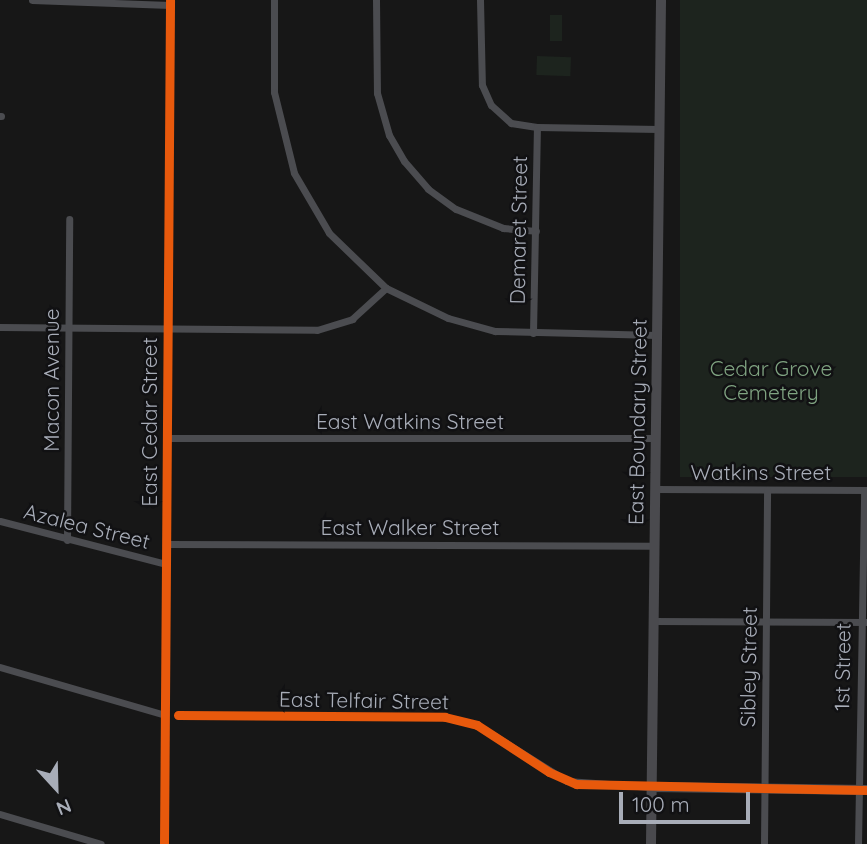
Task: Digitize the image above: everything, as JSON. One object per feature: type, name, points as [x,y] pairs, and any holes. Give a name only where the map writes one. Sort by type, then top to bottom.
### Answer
[{"type":"main road","name":"East Boundary Street","points":[[651,844],[661,0]]},
{"type":"main road","name":"East Telfair Street","points":[[651,787],[862,790]]},
{"type":"street","points":[[32,0],[170,3]]},
{"type":"street","points":[[274,0],[274,92],[294,173],[329,233],[386,288],[467,325],[533,333],[657,335]]},
{"type":"street","points":[[376,0],[377,93],[387,128],[404,161],[428,189],[456,209],[503,228],[536,231]]},
{"type":"street","points":[[480,0],[479,62],[485,95],[511,123],[537,128],[659,129]]},
{"type":"street","name":"East Cedar Street","points":[[164,844],[170,3]]},
{"type":"street","name":"Demaret Street","points":[[533,333],[537,128]]},
{"type":"street","name":"Macon Avenue","points":[[67,540],[69,219]]},
{"type":"street","points":[[0,327],[317,330],[352,319],[386,288]]},
{"type":"street","name":"East Watkins Street","points":[[166,438],[655,438]]},
{"type":"street","name":"Watkins Street","points":[[655,489],[865,490]]},
{"type":"street","name":"Sibley Street","points":[[764,844],[767,490]]},
{"type":"street","name":"1st Street","points":[[858,844],[862,790],[865,490]]},
{"type":"street","name":"Azalea Street","points":[[0,521],[166,564]]},
{"type":"street","name":"East Walker Street","points":[[166,544],[654,546]]},
{"type":"street","points":[[653,621],[864,622]]},
{"type":"street","points":[[0,667],[165,715]]},
{"type":"street","name":"East Telfair Street","points":[[178,715],[445,717],[484,729],[559,778],[576,784],[651,787]]},
{"type":"street","points":[[0,814],[101,844]]},
{"type":"green space","name":"Cedar Grove Cemetery","points":[[680,0],[867,0],[867,477],[680,477]]},
{"type":"green space","points":[[550,15],[562,15],[562,41],[550,41]]},
{"type":"green space","points":[[537,56],[571,57],[570,76],[536,75]]},
{"type":"cycle path","points":[[164,844],[170,0]]},
{"type":"cycle path","points":[[178,715],[445,717],[477,725],[549,772],[576,784],[867,790]]}]
